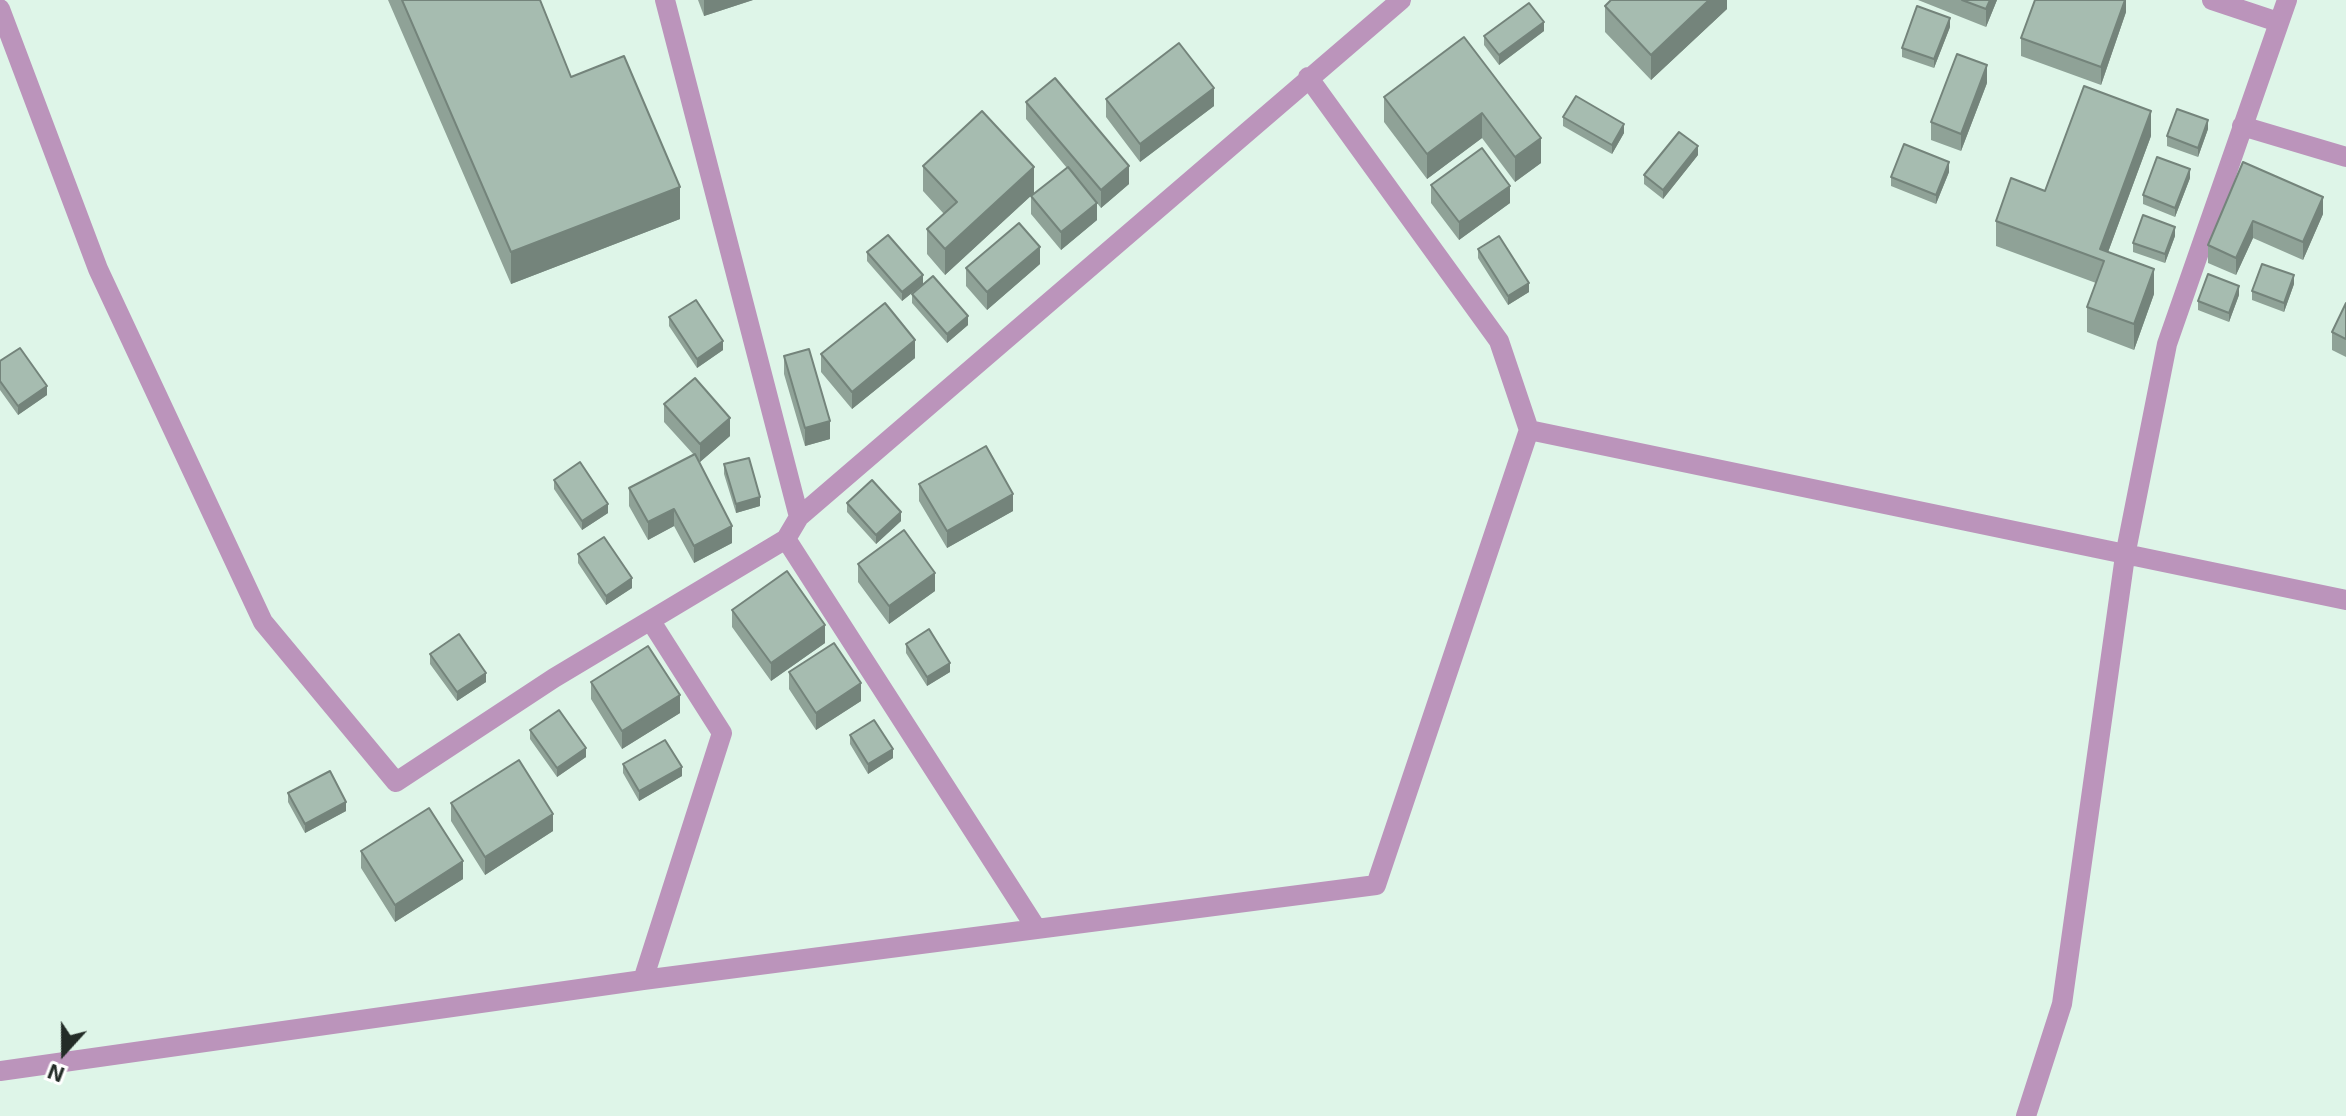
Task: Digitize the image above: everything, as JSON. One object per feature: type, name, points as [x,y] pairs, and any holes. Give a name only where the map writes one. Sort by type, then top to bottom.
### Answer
[{"type":"street","points":[[665,0],[799,517]]},
{"type":"street","points":[[0,9],[98,269],[263,622],[396,782],[554,678],[652,623],[786,539],[799,517],[1401,0]]},
{"type":"street","points":[[2212,0],[2278,22]]},
{"type":"street","points":[[2026,1116],[2062,1004],[2125,556],[2167,344],[2287,0]]},
{"type":"street","points":[[0,1071],[643,980],[1376,885],[1529,430],[1499,341],[1308,77]]},
{"type":"street","points":[[2242,126],[2346,157]]},
{"type":"street","points":[[1529,430],[2346,600]]},
{"type":"street","points":[[786,539],[1036,928]]},
{"type":"street","points":[[643,980],[722,733],[652,623]]},
{"type":"building","points":[[402,0],[540,0],[571,77],[624,56],[680,187],[511,252]]},
{"type":"building","points":[[1611,0],[1709,0],[1651,55],[1605,6]]},
{"type":"building","points":[[1962,0],[1990,0],[1986,9]]},
{"type":"building","points":[[2035,0],[2125,0],[2101,67],[2021,38]]},
{"type":"building","points":[[1529,3],[1544,22],[1499,55],[1484,36]]},
{"type":"building","points":[[1917,6],[1950,18],[1934,59],[1902,48]]},
{"type":"building","points":[[1464,37],[1541,138],[1515,157],[1482,113],[1427,154],[1384,97]]},
{"type":"building","points":[[1179,43],[1214,88],[1140,144],[1106,99]]},
{"type":"building","points":[[1957,54],[1987,65],[1961,134],[1931,122]]},
{"type":"building","points":[[1055,78],[1129,166],[1101,190],[1026,102]]},
{"type":"building","points":[[2084,86],[2151,111],[2100,249],[2154,269],[2134,324],[2087,307],[2104,261],[1996,221],[2011,178],[2045,191]]},
{"type":"building","points":[[1576,96],[1624,124],[1612,145],[1563,117]]},
{"type":"building","points":[[2177,109],[2208,120],[2198,148],[2167,136]]},
{"type":"building","points":[[982,111],[1034,167],[945,249],[927,229],[957,202],[923,166]]},
{"type":"building","points":[[1679,132],[1698,146],[1663,190],[1644,175]]},
{"type":"building","points":[[1904,144],[1949,162],[1936,195],[1891,177]]},
{"type":"building","points":[[1482,148],[1510,186],[1459,222],[1431,185]]},
{"type":"building","points":[[2157,157],[2190,169],[2175,208],[2143,195]]},
{"type":"building","points":[[2243,162],[2323,197],[2303,242],[2253,221],[2236,258],[2208,245]]},
{"type":"building","points":[[1068,167],[1097,203],[1061,232],[1031,196]]},
{"type":"building","points":[[2143,215],[2175,227],[2165,254],[2133,243]]},
{"type":"building","points":[[1019,223],[1040,247],[987,292],[966,268]]},
{"type":"building","points":[[888,235],[923,275],[902,292],[867,252]]},
{"type":"building","points":[[1499,236],[1529,283],[1508,296],[1478,249]]},
{"type":"building","points":[[2262,264],[2294,275],[2284,303],[2252,291]]},
{"type":"building","points":[[2208,274],[2239,286],[2229,313],[2198,301]]},
{"type":"building","points":[[933,276],[968,316],[947,334],[912,294]]},
{"type":"building","points":[[696,300],[723,341],[697,359],[669,317]]},
{"type":"building","points":[[885,303],[915,340],[852,392],[821,354]]},
{"type":"building","points":[[2346,303],[2346,339],[2332,332]]},
{"type":"building","points":[[20,348],[47,386],[18,406],[0,381],[0,361]]},
{"type":"building","points":[[809,349],[830,421],[805,428],[784,356]]},
{"type":"building","points":[[695,378],[730,418],[700,444],[664,404]]},
{"type":"building","points":[[986,446],[1013,494],[947,531],[919,484]]},
{"type":"building","points":[[695,454],[732,526],[694,546],[674,509],[648,522],[629,488]]},
{"type":"building","points":[[749,458],[760,497],[736,504],[724,464]]},
{"type":"building","points":[[580,462],[608,504],[582,521],[554,480]]},
{"type":"building","points":[[872,480],[901,512],[876,535],[847,503]]},
{"type":"building","points":[[904,530],[935,573],[889,606],[858,564]]},
{"type":"building","points":[[604,537],[632,578],[606,596],[578,554]]},
{"type":"building","points":[[787,571],[825,625],[771,663],[732,610]]},
{"type":"building","points":[[929,629],[950,663],[927,677],[906,644]]},
{"type":"building","points":[[459,634],[486,673],[457,692],[430,654]]},
{"type":"building","points":[[834,643],[861,683],[816,713],[789,672]]},
{"type":"building","points":[[648,646],[680,695],[622,731],[591,682]]},
{"type":"building","points":[[559,710],[586,748],[557,768],[530,730]]},
{"type":"building","points":[[874,720],[893,749],[868,764],[850,735]]},
{"type":"building","points":[[665,740],[682,767],[639,791],[623,764]]},
{"type":"building","points":[[519,760],[553,814],[485,857],[451,803]]},
{"type":"building","points":[[330,771],[346,802],[305,824],[288,793]]},
{"type":"building","points":[[429,808],[463,861],[395,905],[361,851]]}]
